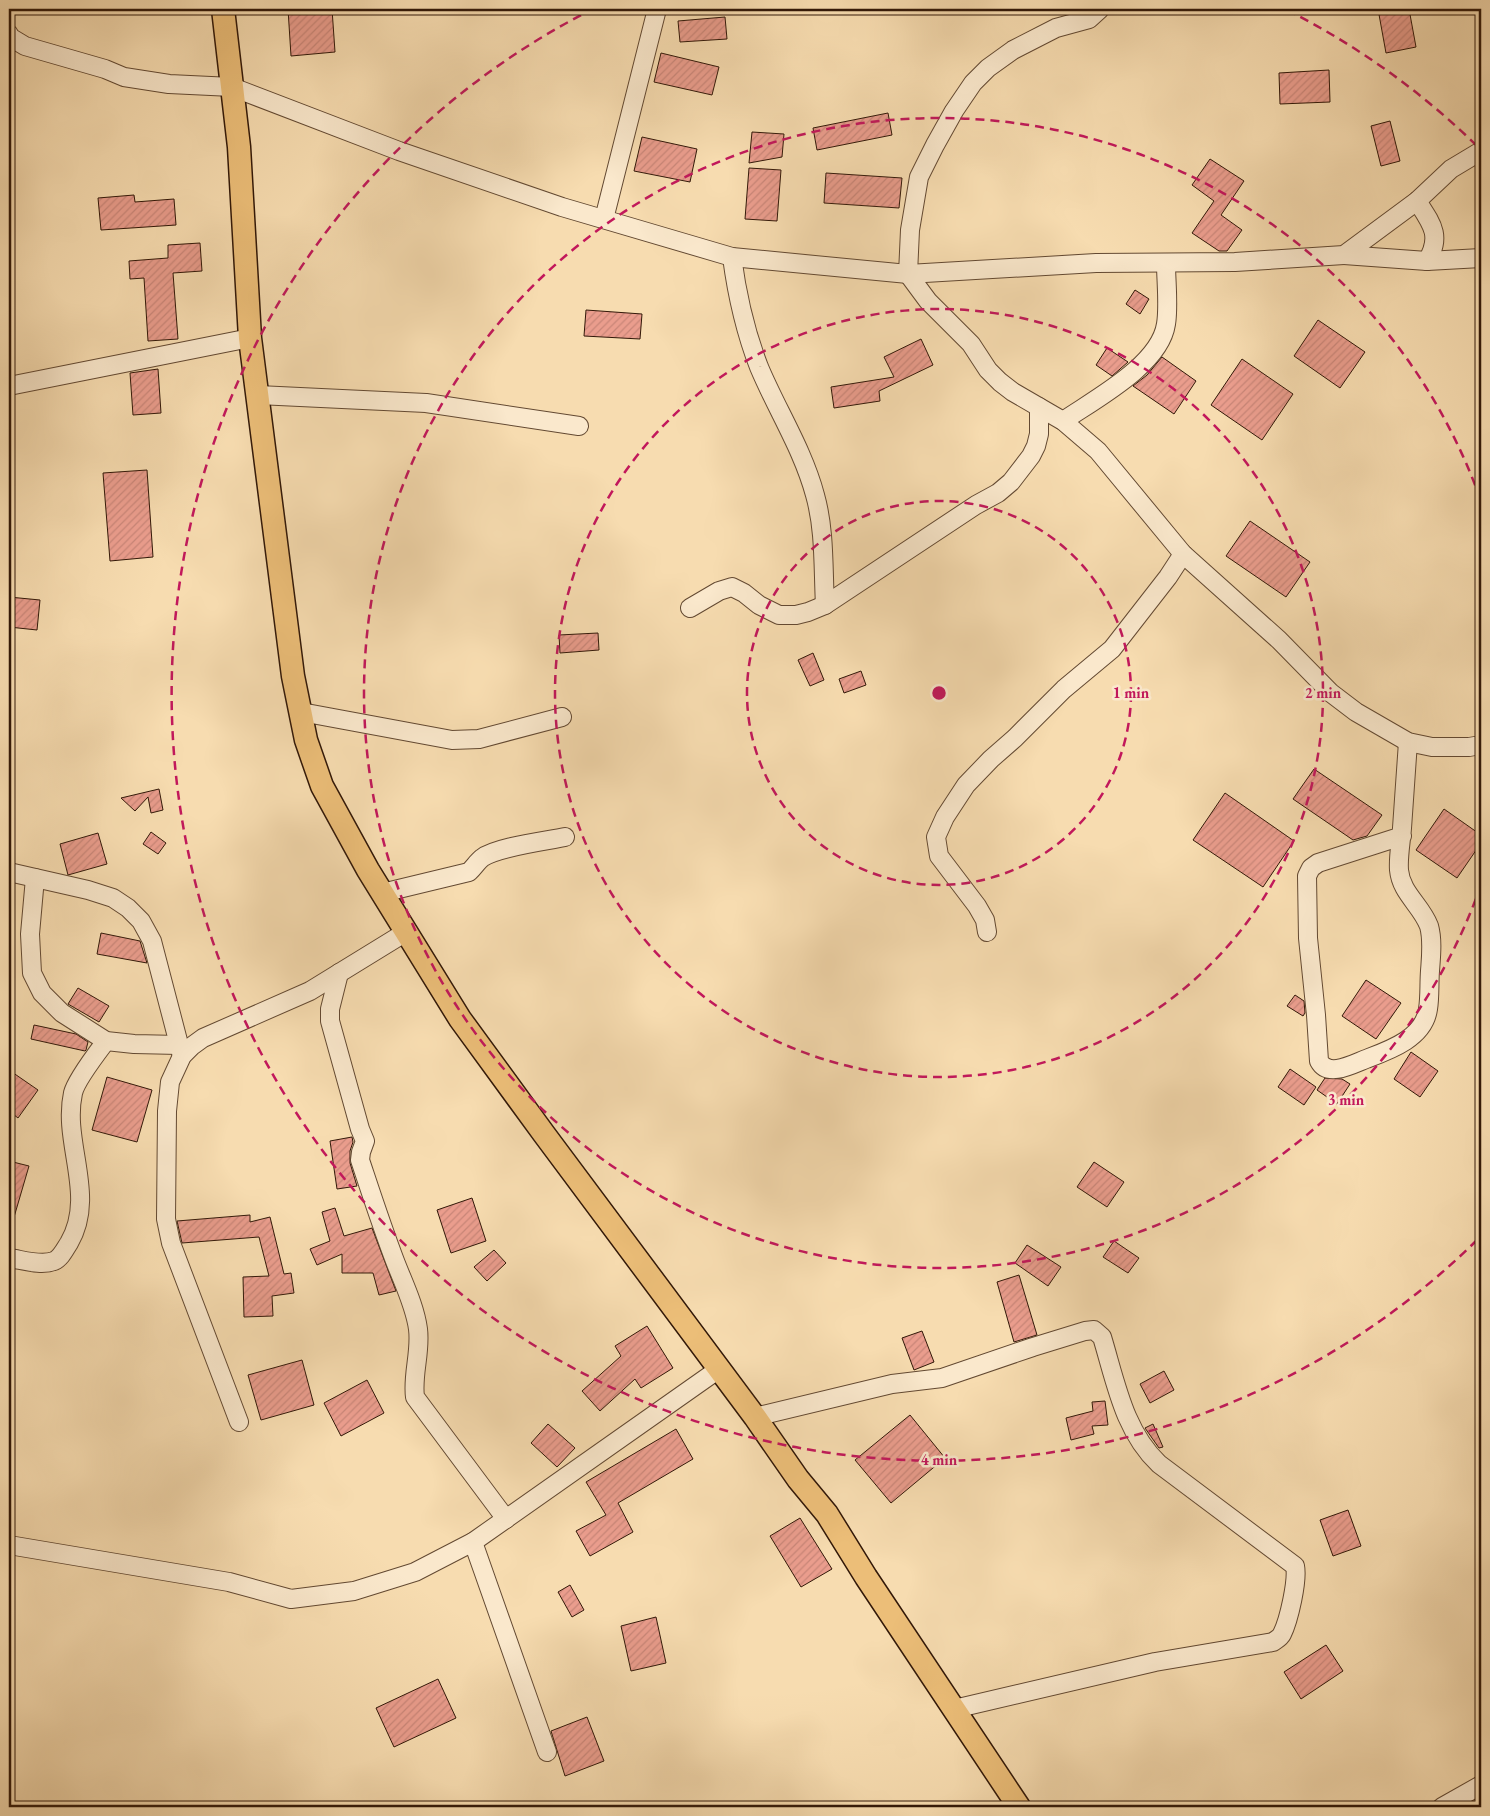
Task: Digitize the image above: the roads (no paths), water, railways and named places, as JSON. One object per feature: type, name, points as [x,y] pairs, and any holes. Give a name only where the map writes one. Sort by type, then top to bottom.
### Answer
[{"type":"main road","points":[[223,9],[239,146],[250,338],[293,676],[306,740],[322,786],[382,894],[460,1019],[755,1417],[798,1479],[827,1514],[866,1577],[1019,1807]]},
{"type":"street","points":[[604,219],[657,9]]},
{"type":"street","points":[[1100,9],[1089,20],[1056,28],[1014,50],[988,68],[973,83],[935,144],[919,178],[910,230],[908,274],[928,301],[970,344],[988,370],[1000,382],[1013,392],[1063,421],[1098,451],[1183,554],[1279,640],[1331,693],[1356,712],[1408,742],[1432,747],[1469,747],[1481,744]]},
{"type":"street","points":[[9,34],[10,37],[25,46],[105,69],[124,78],[169,84],[232,87],[399,151],[562,207],[732,257],[908,274],[1096,264],[1235,262],[1344,255],[1427,262],[1481,258]]},
{"type":"street","points":[[1344,255],[1417,201],[1451,169],[1481,151]]},
{"type":"street","points":[[1417,201],[1430,221],[1435,237],[1435,249],[1427,262]]},
{"type":"street","points":[[732,257],[737,292],[748,340],[772,395],[804,460],[816,496],[821,532],[825,605]]},
{"type":"street","points":[[1063,421],[1132,374],[1145,362],[1160,341],[1167,323],[1166,263]]},
{"type":"street","points":[[9,386],[250,338]]},
{"type":"street","points":[[258,395],[426,403],[579,426]]},
{"type":"street","points":[[690,608],[719,591],[732,587],[744,592],[759,605],[779,615],[796,615],[825,605],[976,505],[998,493],[1010,482],[1031,456],[1036,446],[1039,407]]},
{"type":"street","points":[[987,932],[985,920],[977,906],[939,856],[936,837],[945,817],[966,785],[991,759],[1064,690],[1112,649],[1168,577],[1183,554]]},
{"type":"street","points":[[301,712],[452,740],[479,739],[562,716]]},
{"type":"street","points":[[1402,836],[1318,863],[1311,868],[1306,876],[1308,938],[1319,1061],[1321,1065],[1328,1069],[1345,1067],[1389,1050],[1421,1027],[1428,1010],[1431,949],[1429,927],[1418,906],[1402,886],[1399,869],[1402,836],[1408,742]]},
{"type":"street","points":[[382,894],[469,872],[482,858],[500,850],[565,837]]},
{"type":"street","points":[[9,872],[112,898],[128,908],[141,921],[152,941],[181,1051],[170,1082],[168,1101],[166,1219],[171,1243],[239,1422]]},
{"type":"street","points":[[35,878],[30,934],[32,973],[42,993],[62,1013],[106,1041],[181,1051],[192,1046],[202,1038],[310,991],[406,932]]},
{"type":"street","points":[[339,973],[330,1008],[330,1021],[365,1141],[360,1160],[387,1241],[414,1311],[418,1329],[415,1397],[506,1519]]},
{"type":"street","points":[[9,1258],[42,1263],[55,1260],[63,1253],[74,1235],[80,1215],[80,1188],[71,1109],[73,1090],[106,1041]]},
{"type":"street","points":[[755,1417],[892,1384],[942,1378],[1059,1339],[1094,1330],[1102,1338],[1123,1408],[1146,1452],[1294,1566],[1296,1575],[1283,1632],[1273,1642],[1155,1662],[954,1709]]},
{"type":"street","points":[[9,1545],[229,1582],[291,1599],[354,1591],[414,1572],[473,1542],[719,1369]]},
{"type":"street","points":[[473,1542],[547,1752]]},
{"type":"street","points":[[1442,1807],[1481,1785]]}]
